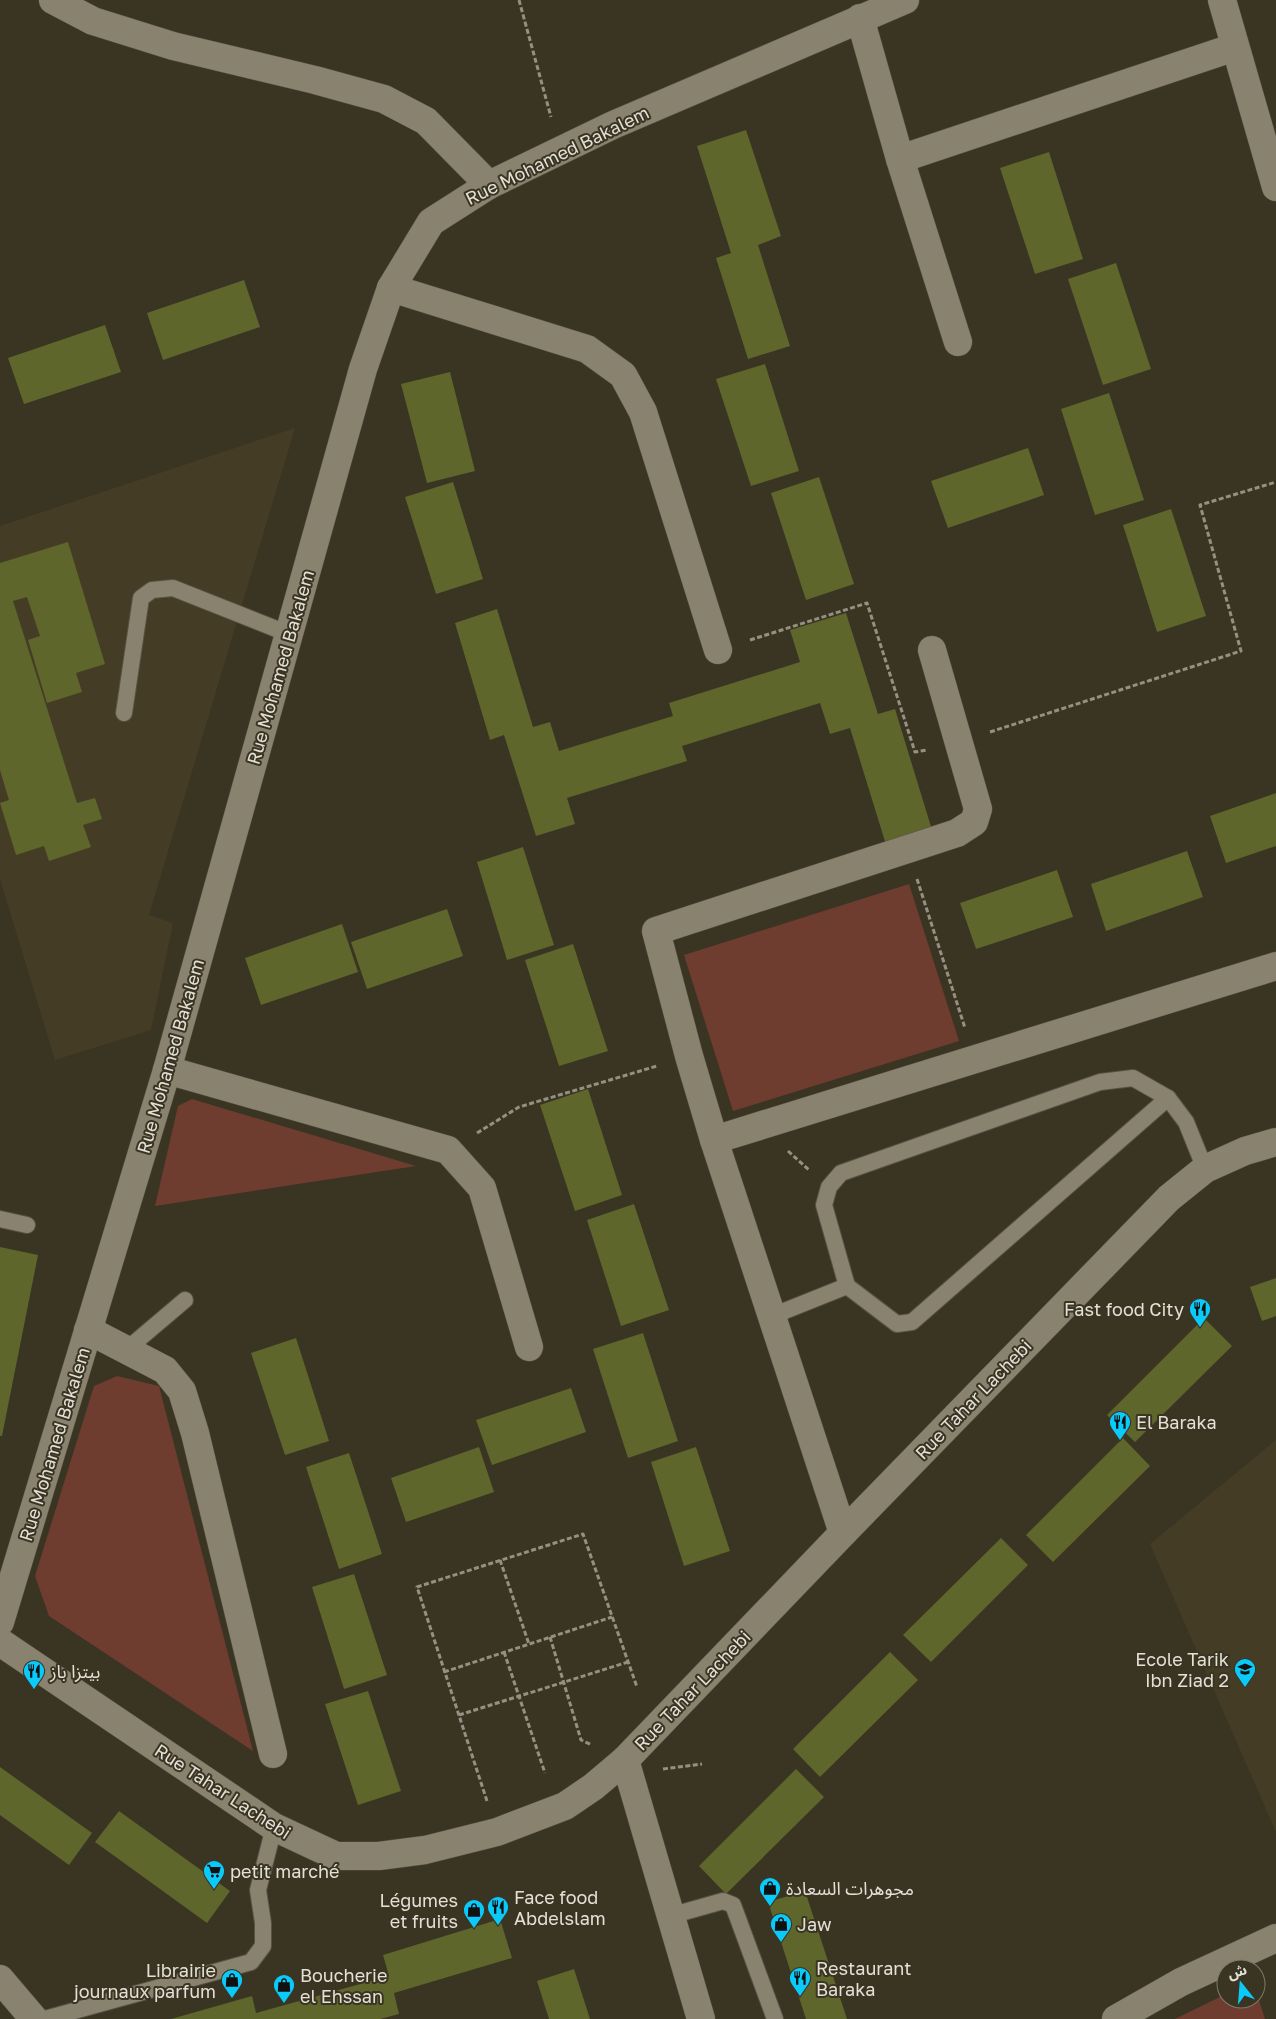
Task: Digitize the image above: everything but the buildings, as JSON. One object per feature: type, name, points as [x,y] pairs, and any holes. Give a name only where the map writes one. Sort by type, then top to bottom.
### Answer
[{"type":"street","points":[[53,0],[93,21],[173,46],[315,80],[384,99],[426,121],[489,185]]},
{"type":"street","name":"Rue Mohamed Bakalem","points":[[0,1622],[167,1070],[363,369],[391,288],[431,222],[489,185],[613,125],[905,0]]},
{"type":"street","points":[[1222,0],[1276,188]]},
{"type":"street","points":[[860,18],[900,159],[958,342]]},
{"type":"street","points":[[900,159],[1236,47]]},
{"type":"street","points":[[391,288],[587,348],[623,375],[643,412],[718,650]]},
{"type":"street","points":[[843,1533],[714,1140],[689,1056],[656,931],[957,834],[974,822],[978,809],[932,650]]},
{"type":"street","points":[[714,1140],[1276,966]]},
{"type":"street","points":[[167,1070],[448,1150],[482,1188],[528,1347]]},
{"type":"street","name":"Rue Tahar Lachebi","points":[[0,1642],[274,1827],[336,1856],[380,1856],[426,1850],[497,1832],[564,1806],[580,1796],[625,1760],[1169,1198],[1205,1169],[1245,1151],[1276,1142]]},
{"type":"street","points":[[88,1330],[165,1370],[182,1391],[197,1442],[273,1754]]},
{"type":"street","points":[[625,1760],[701,2019]]},
{"type":"street","points":[[580,1796],[601,1792],[619,1794],[631,1799],[639,1807]]},
{"type":"street","points":[[1116,2019],[1181,1982],[1275,1941]]},
{"type":"street","points":[[0,1978],[34,2019]]},
{"type":"lane","points":[[124,713],[141,598],[152,590],[173,588],[289,634]]},
{"type":"lane","points":[[1168,1098],[912,1322],[897,1324],[848,1286],[824,1205],[829,1187],[841,1173],[1100,1082],[1133,1078],[1168,1098],[1186,1122],[1205,1169]]},
{"type":"lane","points":[[0,1219],[27,1225]]},
{"type":"lane","points":[[772,1316],[848,1286]]},
{"type":"lane","points":[[126,1350],[185,1300]]},
{"type":"lane","points":[[45,2019],[251,1962],[263,1946],[263,1923],[258,1890],[274,1827]]},
{"type":"lane","points":[[670,1916],[723,1901],[733,1905],[774,2019]]},
{"type":"path","points":[[519,0],[551,114],[557,151]]},
{"type":"path","points":[[718,650],[867,603],[915,752],[958,742],[1242,651],[1200,505],[1276,482]]},
{"type":"path","points":[[908,849],[976,1060]]},
{"type":"path","points":[[448,1150],[520,1107],[689,1056]]},
{"type":"path","points":[[759,1126],[829,1187]]},
{"type":"path","points":[[497,1832],[416,1587],[583,1534],[637,1687]]},
{"type":"path","points":[[500,1560],[529,1644]]},
{"type":"path","points":[[444,1672],[612,1617]]},
{"type":"path","points":[[550,1637],[581,1740],[625,1760],[658,1770],[702,1764]]},
{"type":"path","points":[[504,1652],[545,1773]]},
{"type":"path","points":[[459,1715],[628,1662]]},
{"type":"shaded area","points":[[295,428],[149,915],[173,923],[151,1030],[55,1060],[0,879],[0,526]]},
{"type":"shaded area","points":[[909,884],[959,1041],[733,1111],[684,955]]},
{"type":"shaded area","points":[[192,1099],[416,1166],[155,1206],[178,1106]]},
{"type":"shaded area","points":[[117,1376],[159,1386],[253,1751],[49,1616],[35,1576],[94,1386]]},
{"type":"shaded area","name":"Ecole Tarik Ibn Ziad 2","points":[[1276,1440],[1276,1832],[1150,1544]]},
{"type":"shaded area","points":[[1216,1999],[1216,2009],[1262,2009],[1265,2019],[1175,2019]]},
{"type":"place","name":"Fast food City","points":[[1200,1328]]},
{"type":"place","name":"El Baraka","points":[[1120,1441]]},
{"type":"place","name":"Ecole Tarik Ibn Ziad 2","points":[[1245,1688]]},
{"type":"place","name":"بيتزا باز","points":[[34,1690]]},
{"type":"place","name":"petit marché","points":[[214,1890]]},
{"type":"place","name":"مجوهرات السعادة","points":[[770,1907]]},
{"type":"place","name":"Face food Abdelslam","points":[[498,1926]]},
{"type":"place","name":"Légumes et fruits","points":[[474,1929]]},
{"type":"place","name":"Jaw","points":[[781,1943]]},
{"type":"place","name":"Restaurant Baraka","points":[[800,1997]]},
{"type":"place","name":"Librairie journaux parfum","points":[[232,1999]]},
{"type":"place","name":"Boucherie el Ehssan","points":[[284,2004]]}]
